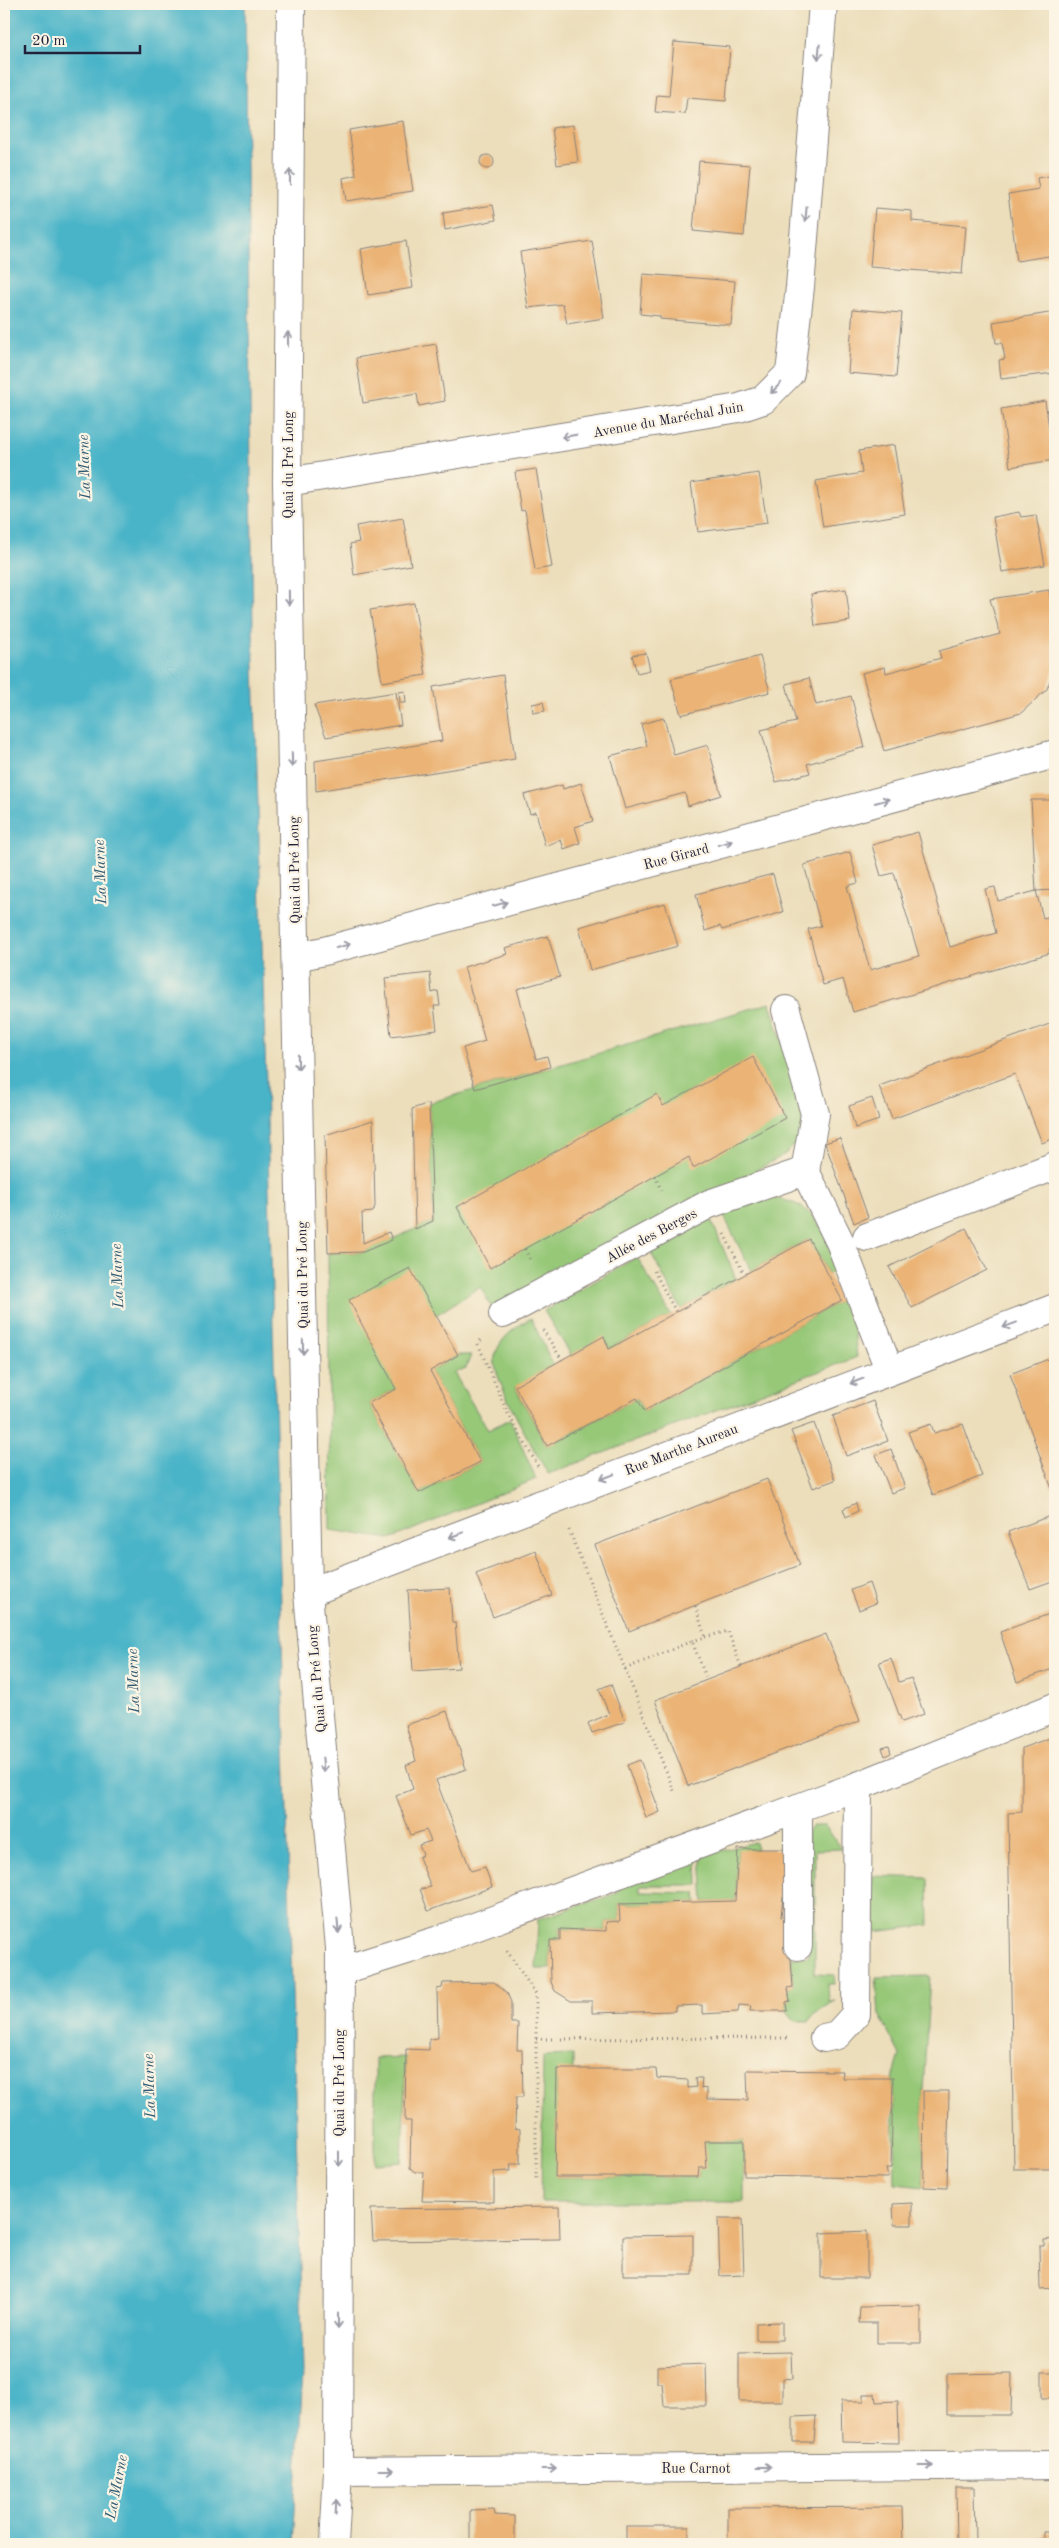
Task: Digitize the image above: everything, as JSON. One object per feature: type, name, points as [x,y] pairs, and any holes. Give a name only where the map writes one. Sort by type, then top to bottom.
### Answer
[{"type":"street","name":"Quai du Pré Long","points":[[291,4],[288,482],[308,1592],[340,1948],[338,2471],[334,2544]]},
{"type":"street","name":"Avenue du Maréchal Juin","points":[[288,482],[739,408],[764,400],[790,373],[800,287],[823,4]]},
{"type":"street","name":"Rue Girard","points":[[296,957],[334,949],[1055,754]]},
{"type":"street","points":[[786,1010],[815,1114],[805,1171],[840,1242],[889,1369]]},
{"type":"street","points":[[867,1237],[1055,1166]]},
{"type":"street","name":"Allée des Berges","points":[[503,1314],[709,1204],[805,1171]]},
{"type":"street","name":"Rue Marthe Aureau","points":[[308,1592],[889,1369],[1055,1308]]},
{"type":"street","points":[[340,1971],[442,1939],[858,1786],[1055,1707]]},
{"type":"street","points":[[824,2038],[837,2034],[856,2014],[858,1786]]},
{"type":"street","points":[[798,1808],[798,1946]]},
{"type":"street","name":"Rue Carnot","points":[[338,2471],[1055,2465]]},
{"type":"path","points":[[709,1204],[744,1274]]},
{"type":"path","points":[[638,1242],[676,1312]]},
{"type":"path","points":[[503,1314],[478,1344],[507,1412],[555,1496],[674,1792]]},
{"type":"path","points":[[695,1605],[705,1637]]},
{"type":"path","points":[[625,1669],[692,1641],[728,1631],[741,1667]]},
{"type":"path","points":[[692,1641],[707,1680]]},
{"type":"path","points":[[505,1948],[536,1994],[536,2180]]},
{"type":"path","points":[[536,2039],[824,2038]]},
{"type":"green space","points":[[770,1003],[804,1112],[803,1137],[784,1155],[495,1312],[480,1287],[436,1315],[396,1389],[369,1403],[419,1493],[480,1462],[430,1371],[458,1355],[471,1355],[466,1368],[454,1373],[488,1430],[510,1419],[536,1479],[390,1539],[330,1530],[328,1253],[363,1252],[433,1221],[429,1103]]},
{"type":"green space","points":[[764,1198],[781,1199],[806,1210],[822,1229],[842,1269],[828,1274],[809,1239],[751,1271],[721,1210]]},
{"type":"green space","points":[[711,1219],[736,1279],[681,1309],[651,1253]]},
{"type":"green space","points":[[637,1257],[671,1315],[609,1349],[604,1337],[571,1355],[544,1311]]},
{"type":"green space","points":[[842,1300],[853,1319],[857,1357],[548,1474],[506,1397],[495,1366],[495,1356],[500,1343],[514,1329],[531,1318],[553,1365],[515,1387],[547,1446],[637,1398],[644,1411]]},
{"type":"green space","points":[[812,1826],[825,1826],[842,1849],[815,1850],[815,1974],[835,1975],[834,1984],[828,1984],[829,2002],[835,2001],[813,2015],[809,2022],[795,2021],[787,2011],[786,2002],[790,2001],[788,1988],[793,1986],[791,1957],[809,1957],[807,1832]]},
{"type":"green space","points":[[755,1842],[757,1849],[738,1850],[735,1901],[704,1902],[701,1856]]},
{"type":"green space","points":[[697,1855],[698,1885],[640,1885],[640,1892],[696,1893],[697,1902],[619,1904],[620,1921],[606,1922],[606,1931],[560,1929],[560,1940],[550,1940],[550,1969],[536,1969],[538,1919],[618,1893],[619,1885]]},
{"type":"green space","points":[[872,1876],[928,1878],[929,1925],[875,1932]]},
{"type":"green space","points":[[930,1976],[923,2091],[924,2187],[895,2184],[893,2078],[900,2055],[879,2014],[876,1977]]},
{"type":"green space","points":[[573,2055],[573,2069],[557,2070],[556,2177],[698,2177],[705,2141],[744,2141],[744,2202],[541,2202],[543,2056]]},
{"type":"green space","points":[[406,2057],[402,2162],[375,2164],[375,2058]]},
{"type":"water","name":"La Marne","points":[[4,4],[245,4],[253,630],[303,2372],[293,2544],[4,2544]]},
{"type":"building","points":[[674,42],[730,47],[726,101],[687,98],[685,114],[655,112],[657,95],[669,96]]},
{"type":"building","points":[[403,121],[413,191],[346,201],[343,178],[356,175],[349,130]]},
{"type":"building","points":[[573,125],[578,162],[557,165],[552,128]]},
{"type":"building","points":[[484,155],[490,155],[494,162],[490,169],[484,169],[480,165],[480,159]]},
{"type":"building","points":[[699,161],[750,165],[744,236],[693,231]]},
{"type":"building","points":[[1055,175],[1055,255],[1017,261],[1008,194],[1039,189],[1037,178]]},
{"type":"building","points":[[493,205],[496,220],[445,230],[443,213]]},
{"type":"building","points":[[875,208],[912,211],[912,221],[966,226],[962,274],[870,267]]},
{"type":"building","points":[[406,241],[413,288],[368,295],[361,249]]},
{"type":"building","points":[[592,241],[604,318],[567,324],[563,304],[528,308],[520,252]]},
{"type":"building","points":[[643,274],[735,281],[731,325],[660,319],[660,316],[640,314]]},
{"type":"building","points":[[853,309],[902,313],[896,377],[848,373]]},
{"type":"building","points":[[1055,312],[1055,373],[1001,379],[999,360],[1005,359],[1002,343],[996,343],[993,322]]},
{"type":"building","points":[[436,344],[445,401],[419,406],[417,394],[363,403],[356,358]]},
{"type":"building","points":[[1045,401],[1054,460],[1010,467],[1001,409]]},
{"type":"building","points":[[894,445],[905,514],[823,527],[816,481],[862,473],[859,451]]},
{"type":"building","points":[[536,469],[552,567],[535,570],[525,510],[521,511],[515,472]]},
{"type":"building","points":[[759,473],[767,523],[698,532],[691,483]]},
{"type":"building","points":[[1019,512],[1021,517],[1036,515],[1045,565],[1002,572],[993,517]]},
{"type":"building","points":[[403,518],[411,565],[354,575],[350,544],[359,542],[356,526]]},
{"type":"building","points":[[846,589],[850,621],[815,626],[811,594]]},
{"type":"building","points":[[1049,590],[1055,629],[1055,667],[1047,689],[1021,713],[884,751],[862,673],[885,667],[886,673],[941,658],[939,651],[1000,634],[990,599]]},
{"type":"building","points":[[414,603],[426,675],[382,682],[370,610]]},
{"type":"building","points":[[646,653],[650,670],[637,673],[632,655]]},
{"type":"building","points":[[760,656],[770,692],[681,715],[671,679]]},
{"type":"building","points":[[503,675],[515,759],[316,791],[315,761],[442,741],[433,687]]},
{"type":"building","points":[[809,678],[816,705],[851,696],[865,747],[807,764],[810,773],[776,782],[761,730],[796,722],[786,684]]},
{"type":"building","points":[[405,691],[406,703],[400,703],[399,692]]},
{"type":"building","points":[[396,692],[401,725],[326,737],[314,705]]},
{"type":"building","points":[[543,702],[545,711],[533,713],[532,704]]},
{"type":"building","points":[[664,718],[674,755],[708,745],[721,795],[688,806],[685,793],[625,809],[610,756],[647,746],[641,724]]},
{"type":"building","points":[[581,783],[593,821],[575,827],[580,843],[564,849],[561,840],[545,846],[536,812],[530,814],[524,795],[562,785],[563,789]]},
{"type":"building","points":[[1031,800],[1055,800],[1055,890],[1036,891]]},
{"type":"building","points":[[918,832],[950,947],[996,933],[985,889],[995,887],[998,901],[1036,891],[1043,918],[1055,915],[1055,948],[1049,949],[1050,953],[853,1012],[843,979],[823,985],[808,929],[821,926],[804,865],[850,852],[858,883],[847,886],[870,970],[919,956],[894,873],[881,876],[872,845]]},
{"type":"building","points":[[773,874],[783,912],[722,930],[720,926],[705,931],[696,894]]},
{"type":"building","points":[[665,903],[678,946],[590,970],[579,927]]},
{"type":"building","points":[[548,936],[560,977],[517,989],[536,1059],[547,1056],[550,1067],[475,1089],[463,1048],[485,1041],[464,967],[507,954],[505,948]]},
{"type":"building","points":[[430,973],[432,993],[438,991],[440,1006],[434,1006],[437,1030],[391,1036],[385,978]]},
{"type":"building","points":[[1055,1022],[1055,1138],[1042,1143],[1015,1074],[892,1119],[879,1086]]},
{"type":"building","points":[[753,1057],[785,1118],[693,1168],[689,1157],[490,1268],[457,1207],[657,1094],[663,1106]]},
{"type":"building","points":[[872,1098],[879,1120],[855,1128],[849,1106]]},
{"type":"building","points":[[429,1103],[433,1221],[415,1229],[412,1109]]},
{"type":"building","points":[[373,1120],[375,1206],[373,1212],[362,1213],[363,1243],[389,1232],[392,1240],[363,1252],[328,1253],[325,1135]]},
{"type":"building","points":[[840,1138],[868,1217],[854,1223],[825,1143]]},
{"type":"building","points":[[966,1228],[987,1270],[912,1308],[889,1267]]},
{"type":"building","points":[[809,1239],[842,1300],[644,1411],[637,1398],[547,1446],[515,1386],[604,1336],[609,1349]]},
{"type":"building","points":[[410,1268],[458,1355],[430,1371],[480,1462],[419,1493],[369,1403],[396,1389],[349,1300]]},
{"type":"building","points":[[1051,1358],[1055,1370],[1055,1488],[1052,1489],[1010,1374]]},
{"type":"building","points":[[873,1401],[888,1441],[846,1456],[833,1416]]},
{"type":"building","points":[[814,1423],[835,1480],[813,1488],[791,1431]]},
{"type":"building","points":[[931,1424],[934,1433],[963,1424],[982,1476],[933,1495],[908,1432]]},
{"type":"building","points":[[891,1449],[905,1488],[891,1493],[876,1455]]},
{"type":"building","points":[[767,1479],[800,1565],[629,1631],[595,1545]]},
{"type":"building","points":[[856,1503],[858,1511],[846,1517],[843,1509]]},
{"type":"building","points":[[1055,1514],[1055,1568],[1053,1569],[1055,1580],[1030,1589],[1008,1532]]},
{"type":"building","points":[[536,1551],[552,1595],[493,1617],[476,1574]]},
{"type":"building","points":[[869,1583],[876,1603],[859,1610],[851,1590]]},
{"type":"building","points":[[450,1588],[452,1622],[455,1622],[459,1668],[413,1671],[408,1590]]},
{"type":"building","points":[[1055,1612],[1055,1668],[1017,1682],[1000,1632]]},
{"type":"building","points":[[826,1634],[860,1721],[688,1786],[655,1700]]},
{"type":"building","points":[[891,1658],[899,1682],[911,1678],[924,1714],[902,1722],[879,1662]]},
{"type":"building","points":[[611,1684],[625,1722],[592,1733],[588,1723],[609,1714],[599,1689]]},
{"type":"building","points":[[447,1711],[466,1769],[436,1780],[471,1871],[485,1867],[492,1887],[428,1911],[420,1889],[431,1887],[419,1857],[423,1855],[419,1845],[431,1841],[426,1830],[411,1835],[396,1796],[413,1789],[406,1765],[416,1761],[406,1725]]},
{"type":"building","points":[[1055,1736],[1055,2169],[1014,2169],[1008,1813],[1022,1812],[1022,1748]]},
{"type":"building","points":[[889,1746],[891,1753],[885,1756],[882,1748]]},
{"type":"building","points":[[640,1760],[660,1812],[646,1818],[627,1765]]},
{"type":"building","points":[[738,1849],[787,1849],[789,1896],[783,1897],[781,1917],[788,1917],[793,1987],[788,1988],[790,2001],[786,2002],[787,2011],[750,2011],[751,2006],[739,2005],[738,2012],[702,2014],[702,2005],[675,2006],[675,2011],[592,2013],[592,2001],[571,2001],[555,1991],[551,1982],[550,1940],[560,1940],[560,1929],[606,1931],[606,1922],[620,1921],[619,1904],[735,1901]]},
{"type":"building","points":[[494,1982],[507,1993],[511,2002],[511,2023],[518,2023],[517,2050],[522,2050],[523,2097],[516,2097],[515,2128],[520,2129],[520,2164],[511,2164],[510,2171],[494,2172],[494,2202],[422,2201],[424,2172],[415,2172],[410,2168],[411,2121],[405,2121],[406,2049],[429,2050],[429,2039],[438,2038],[437,1989],[442,1988],[443,1983]]},
{"type":"building","points":[[557,2069],[656,2069],[657,2078],[688,2080],[688,2088],[696,2087],[695,2078],[702,2078],[701,2088],[707,2089],[707,2099],[748,2100],[747,2070],[843,2071],[842,2078],[893,2078],[891,2168],[886,2168],[888,2178],[744,2176],[744,2141],[705,2141],[707,2168],[699,2168],[698,2177],[555,2177]]},
{"type":"building","points":[[923,2091],[949,2091],[947,2188],[924,2187]]},
{"type":"building","points":[[912,2203],[912,2225],[894,2225],[893,2204]]},
{"type":"building","points":[[559,2207],[560,2239],[373,2241],[371,2209]]},
{"type":"building","points":[[718,2219],[742,2219],[744,2275],[720,2276]]},
{"type":"building","points":[[867,2231],[867,2278],[821,2278],[821,2233]]},
{"type":"building","points":[[693,2235],[693,2275],[623,2275],[623,2236]]},
{"type":"building","points":[[1055,2239],[1055,2288],[1040,2289],[1039,2246],[1044,2246],[1044,2240]]},
{"type":"building","points":[[921,2306],[921,2343],[877,2343],[877,2323],[859,2323],[860,2307]]},
{"type":"building","points":[[782,2322],[782,2340],[756,2340],[756,2323]]},
{"type":"building","points":[[791,2352],[792,2379],[783,2378],[783,2401],[739,2401],[739,2353]]},
{"type":"building","points":[[706,2364],[707,2406],[664,2406],[662,2383],[657,2383],[657,2366]]},
{"type":"building","points":[[1042,2372],[1055,2372],[1055,2398],[1042,2398]]},
{"type":"building","points":[[1012,2373],[1011,2415],[947,2415],[947,2374]]},
{"type":"building","points":[[864,2394],[875,2394],[876,2402],[898,2401],[899,2443],[842,2442],[841,2401],[864,2401]]},
{"type":"building","points":[[816,2416],[814,2442],[793,2442],[793,2417]]},
{"type":"building","points":[[956,2487],[974,2487],[975,2541],[1044,2540],[1044,2532],[1055,2532],[1055,2544],[957,2544]]},
{"type":"building","points":[[902,2507],[903,2544],[728,2544],[728,2508]]},
{"type":"building","points":[[494,2509],[495,2515],[515,2516],[515,2544],[470,2544],[470,2510]]},
{"type":"building","points":[[626,2526],[689,2526],[689,2544],[626,2544]]}]
